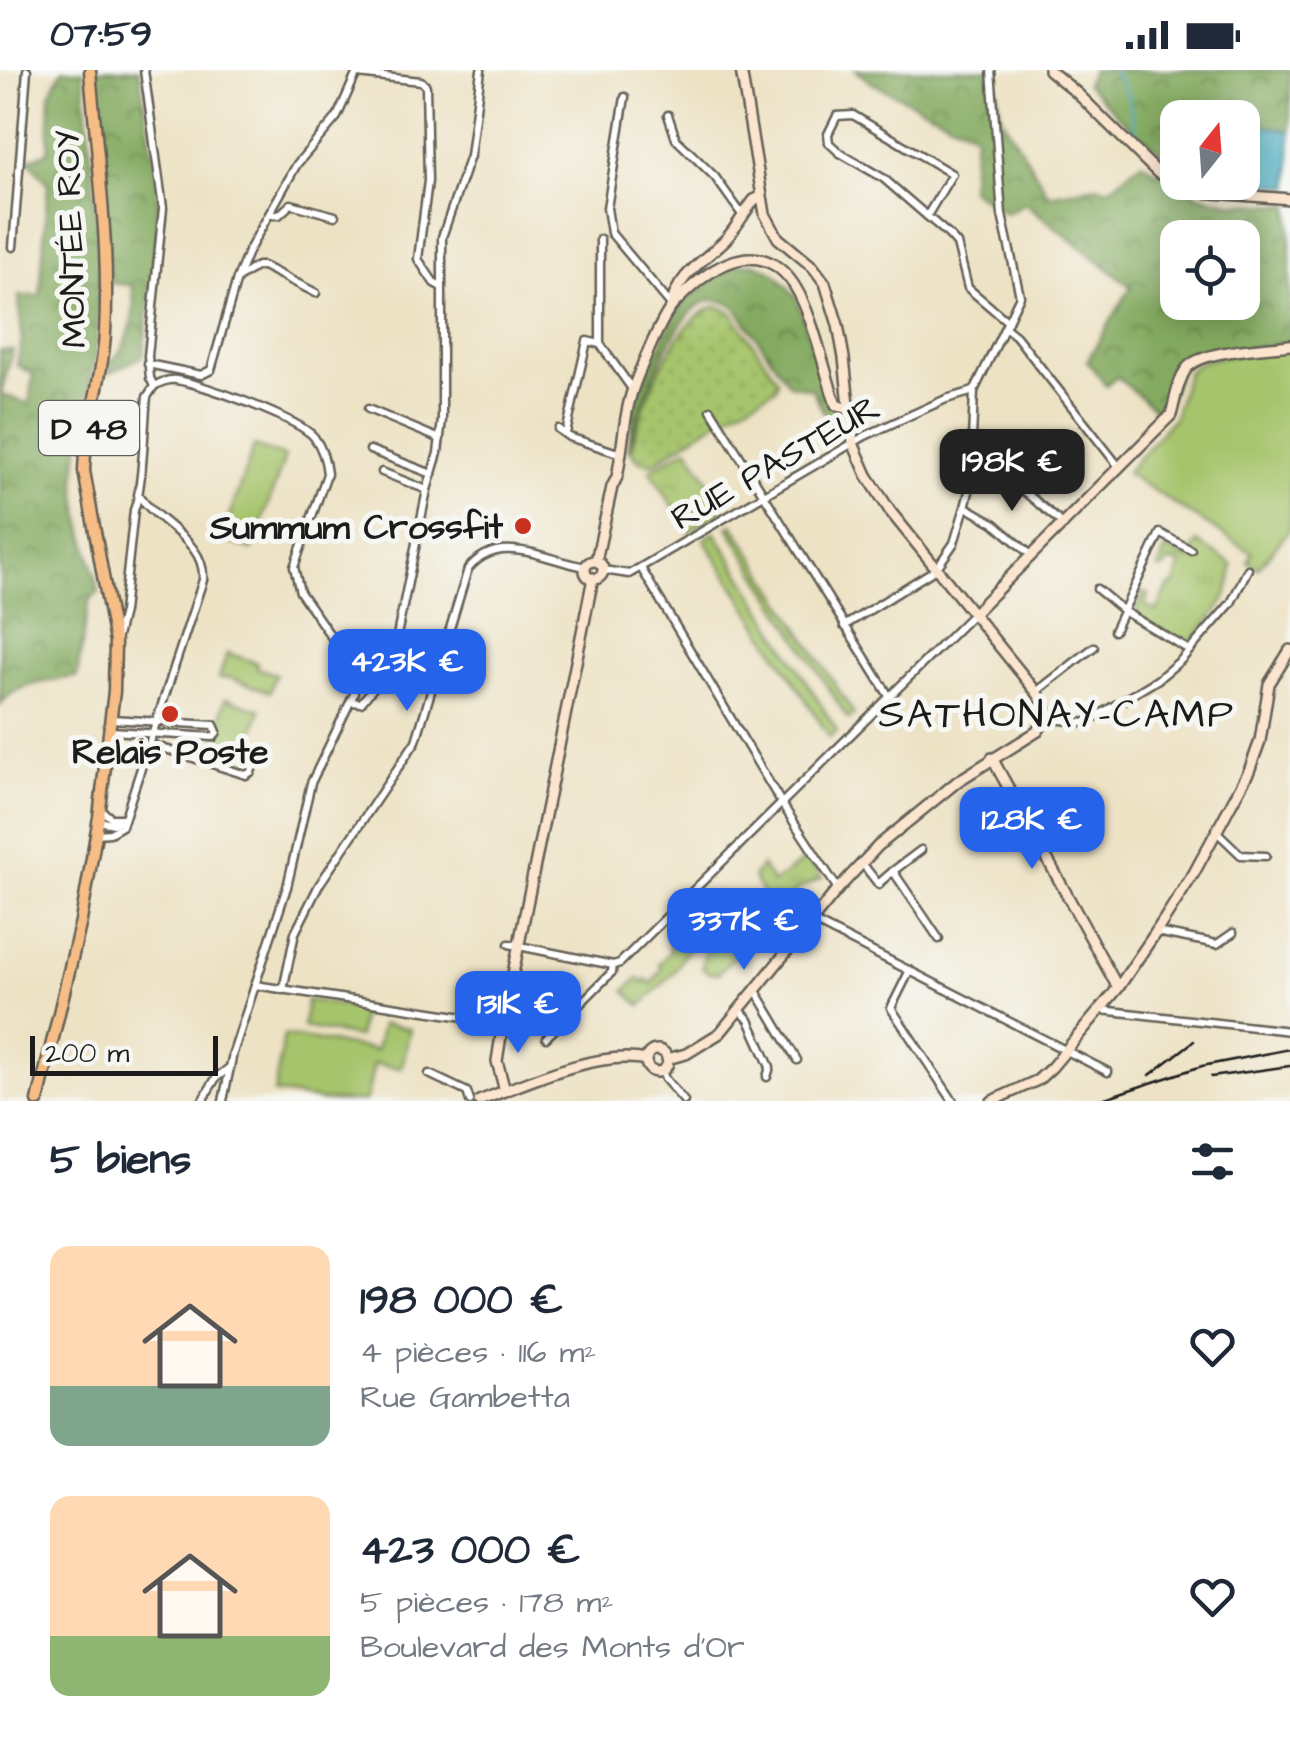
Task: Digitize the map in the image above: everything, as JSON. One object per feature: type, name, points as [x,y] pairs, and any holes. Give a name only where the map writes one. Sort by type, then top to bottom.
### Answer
[{"type":"main road","name":"MONTÉE ROY","points":[[90,70],[106,293],[100,384],[84,447],[84,470],[115,642]]},
{"type":"main road","name":"D 48","points":[[38,1101],[81,921],[98,821],[115,642]]},
{"type":"street","points":[[13,246],[27,70]]},
{"type":"street","points":[[144,70],[163,208],[148,364],[154,386]]},
{"type":"street","points":[[352,702],[361,703],[376,686],[394,650],[440,439],[442,237],[470,156],[481,70]]},
{"type":"street","points":[[667,1059],[713,1039],[861,862],[949,788],[1038,731],[1046,718],[1046,706],[1036,692],[890,511],[868,475],[853,443],[838,325],[825,282],[770,228],[760,197],[740,70]]},
{"type":"street","points":[[844,626],[936,569],[954,543],[966,507],[974,391],[1018,302],[1020,287],[1002,216],[991,70]]},
{"type":"street","points":[[1048,70],[1160,174]]},
{"type":"street","points":[[148,364],[202,375],[211,370],[236,279],[298,164],[337,117],[357,72],[421,80],[426,86],[428,154],[418,259],[441,286]]},
{"type":"street","points":[[625,97],[607,208],[611,233],[676,303]]},
{"type":"street","points":[[926,216],[952,174],[853,115],[837,116],[828,134],[829,143],[840,154],[882,178],[926,216],[949,235],[957,244],[968,288],[1007,325],[1120,469]]},
{"type":"street","points":[[668,116],[676,139],[714,177],[743,216]]},
{"type":"street","points":[[283,990],[294,939],[320,885],[416,742],[468,569],[484,553],[502,548],[586,567],[596,561],[622,455],[632,390],[676,303],[678,288],[760,197]]},
{"type":"street","points":[[1260,197],[1290,199]]},
{"type":"street","points":[[269,216],[279,215],[290,204],[334,216]]},
{"type":"street","points":[[600,239],[600,344],[632,390]]},
{"type":"street","points":[[676,303],[727,262],[754,257],[779,268],[790,279],[803,304],[836,405],[849,409]]},
{"type":"street","points":[[236,279],[264,266],[316,293]]},
{"type":"street","points":[[600,344],[587,341],[562,431],[622,455]]},
{"type":"street","points":[[515,945],[613,964],[625,958],[1120,469],[1171,415],[1184,371],[1193,362],[1290,345]]},
{"type":"street","points":[[115,642],[123,612],[134,510],[140,498],[138,482],[147,397],[154,386],[176,380],[235,398],[291,422],[314,438],[326,461],[327,474],[294,567],[300,592],[352,666],[355,681],[352,702],[311,783],[288,887],[254,985],[223,1101]]},
{"type":"street","name":"RUE PASTEUR","points":[[603,570],[629,574],[853,443],[946,399],[974,391]]},
{"type":"street","points":[[368,409],[440,439]]},
{"type":"street","points":[[712,410],[889,696]]},
{"type":"street","points":[[370,450],[432,474]]},
{"type":"street","points":[[971,469],[1000,471],[1064,526]]},
{"type":"street","points":[[382,472],[427,490]]},
{"type":"street","points":[[98,821],[117,830],[125,817],[204,569],[194,548],[159,520],[140,498]]},
{"type":"street","points":[[966,507],[994,523],[1032,557]]},
{"type":"street","points":[[1114,631],[1160,533],[1191,550]]},
{"type":"street","points":[[586,567],[586,574],[600,576],[603,570],[596,561]]},
{"type":"street","points":[[641,568],[782,804],[838,889]]},
{"type":"street","points":[[1046,718],[1085,723],[1157,680],[1231,604],[1248,569]]},
{"type":"street","points":[[505,1091],[497,1062],[515,945],[593,578]]},
{"type":"street","points":[[1098,590],[1189,650]]},
{"type":"street","points":[[1036,692],[1094,647]]},
{"type":"street","points":[[992,1101],[1038,1080],[1118,988],[1156,932],[1257,754],[1269,684],[1290,650]]},
{"type":"street","points":[[110,725],[214,725],[217,732],[214,737],[153,734],[110,725]]},
{"type":"street","points":[[150,744],[246,774],[251,772],[258,754]]},
{"type":"street","points":[[992,758],[1118,988]]},
{"type":"street","points":[[98,821],[114,824],[125,817]]},
{"type":"street","points":[[1216,832],[1241,855],[1266,856]]},
{"type":"street","points":[[861,862],[880,885],[920,850]]},
{"type":"street","points":[[893,871],[939,940]]},
{"type":"street","points":[[812,922],[1108,1072]]},
{"type":"street","points":[[1156,932],[1217,944],[1233,933]]},
{"type":"street","points":[[546,1038],[610,974],[613,964]]},
{"type":"street","points":[[910,970],[892,1008],[954,1101]]},
{"type":"street","points":[[254,985],[503,1023]]},
{"type":"street","points":[[755,989],[797,1060]]},
{"type":"street","points":[[739,1009],[749,1020],[770,1067],[767,1078]]},
{"type":"street","points":[[1099,1010],[1290,1031]]},
{"type":"street","points":[[479,1101],[572,1068],[623,1058],[646,1060],[656,1051],[667,1059]]},
{"type":"street","points":[[662,1070],[667,1059]]},
{"type":"street","points":[[646,1060],[652,1071],[662,1070]]},
{"type":"street","points":[[202,1101],[216,1078],[229,1068]]},
{"type":"street","points":[[662,1070],[684,1101]]},
{"type":"street","points":[[430,1074],[467,1092],[470,1101]]},
{"type":"green space","points":[[62,70],[83,70],[95,203],[97,337],[76,480],[81,520],[99,592],[89,601],[77,677],[24,688],[0,705],[0,350],[13,350],[1,394],[29,404],[33,374],[17,365],[22,340],[19,296],[40,296],[48,183],[28,160],[48,152],[50,94]]},
{"type":"green space","points":[[96,70],[139,70],[157,180],[159,219],[143,356],[109,373],[111,362],[128,336],[133,295],[132,285],[110,283]]},
{"type":"green space","points":[[855,70],[994,70],[1001,116],[1049,195],[1097,186],[1109,189],[1141,162],[1160,173],[1160,200],[1290,205],[1290,343],[1194,356],[1180,368],[1161,415],[1117,377],[1106,386],[1087,361],[1131,287],[1025,203],[1006,213],[970,189],[975,134],[872,83]]},
{"type":"green space","points":[[1092,70],[1290,70],[1290,131],[1260,125],[1260,100],[1160,100],[1160,152],[1086,84]]},
{"type":"green space","points":[[752,263],[778,277],[797,300],[844,439],[838,441],[812,389],[789,384],[735,306],[712,300],[697,307],[670,341],[648,389],[628,451],[634,403],[665,334],[685,301],[731,265]]},
{"type":"green space","points":[[717,306],[732,312],[778,380],[776,388],[654,463],[640,461],[631,450],[661,367],[686,328]]},
{"type":"green space","points":[[1290,350],[1290,529],[1258,568],[1248,562],[1252,553],[1126,473],[1174,417],[1187,372],[1198,363],[1219,357]]},
{"type":"green space","points":[[254,446],[285,457],[252,550],[221,539]]},
{"type":"green space","points":[[688,448],[723,510],[689,532],[650,470]]},
{"type":"green space","points":[[733,524],[854,714],[848,719],[728,527]]},
{"type":"green space","points":[[715,532],[837,731],[830,738],[704,539]]},
{"type":"green space","points":[[1197,542],[1232,564],[1232,577],[1218,609],[1186,646],[1135,615],[1142,592],[1148,594],[1145,606],[1157,611],[1168,587],[1175,584],[1178,564],[1169,561],[1162,570],[1158,568],[1166,548],[1189,559]]},
{"type":"green space","points":[[227,653],[276,674],[270,692],[231,678],[219,678]]},
{"type":"green space","points":[[226,698],[261,710],[246,752],[216,742]]},
{"type":"green space","points":[[807,858],[822,878],[797,890],[719,973],[702,968],[708,947],[702,941],[690,945],[675,971],[641,1006],[625,991],[638,978],[652,984],[662,968],[659,964],[670,951],[673,928],[682,928],[694,936],[704,931],[719,945],[762,901],[763,894],[753,877],[762,866],[773,883]]},
{"type":"green space","points":[[307,1000],[363,1008],[358,1037],[303,1027]]},
{"type":"green space","points":[[382,1024],[410,1029],[402,1068],[374,1064],[366,1101],[324,1101],[274,1093],[284,1035],[376,1050]]},
{"type":"water","points":[[1260,125],[1290,131],[1290,187],[1260,184]]},
{"type":"waterway","points":[[1113,70],[1128,96],[1136,135]]},
{"type":"railway","points":[[1150,1075],[1194,1041]]},
{"type":"railway","points":[[1099,1100],[1202,1066],[1290,1049]]},
{"type":"railway","points":[[1211,1077],[1290,1066]]},
{"type":"place","name":"Summum Crossfit","points":[[523,526]]},
{"type":"place","name":"Relais Poste","points":[[170,714]]},
{"type":"district","name":"SATHONAY-CAMP","points":[[1057,713]]}]
